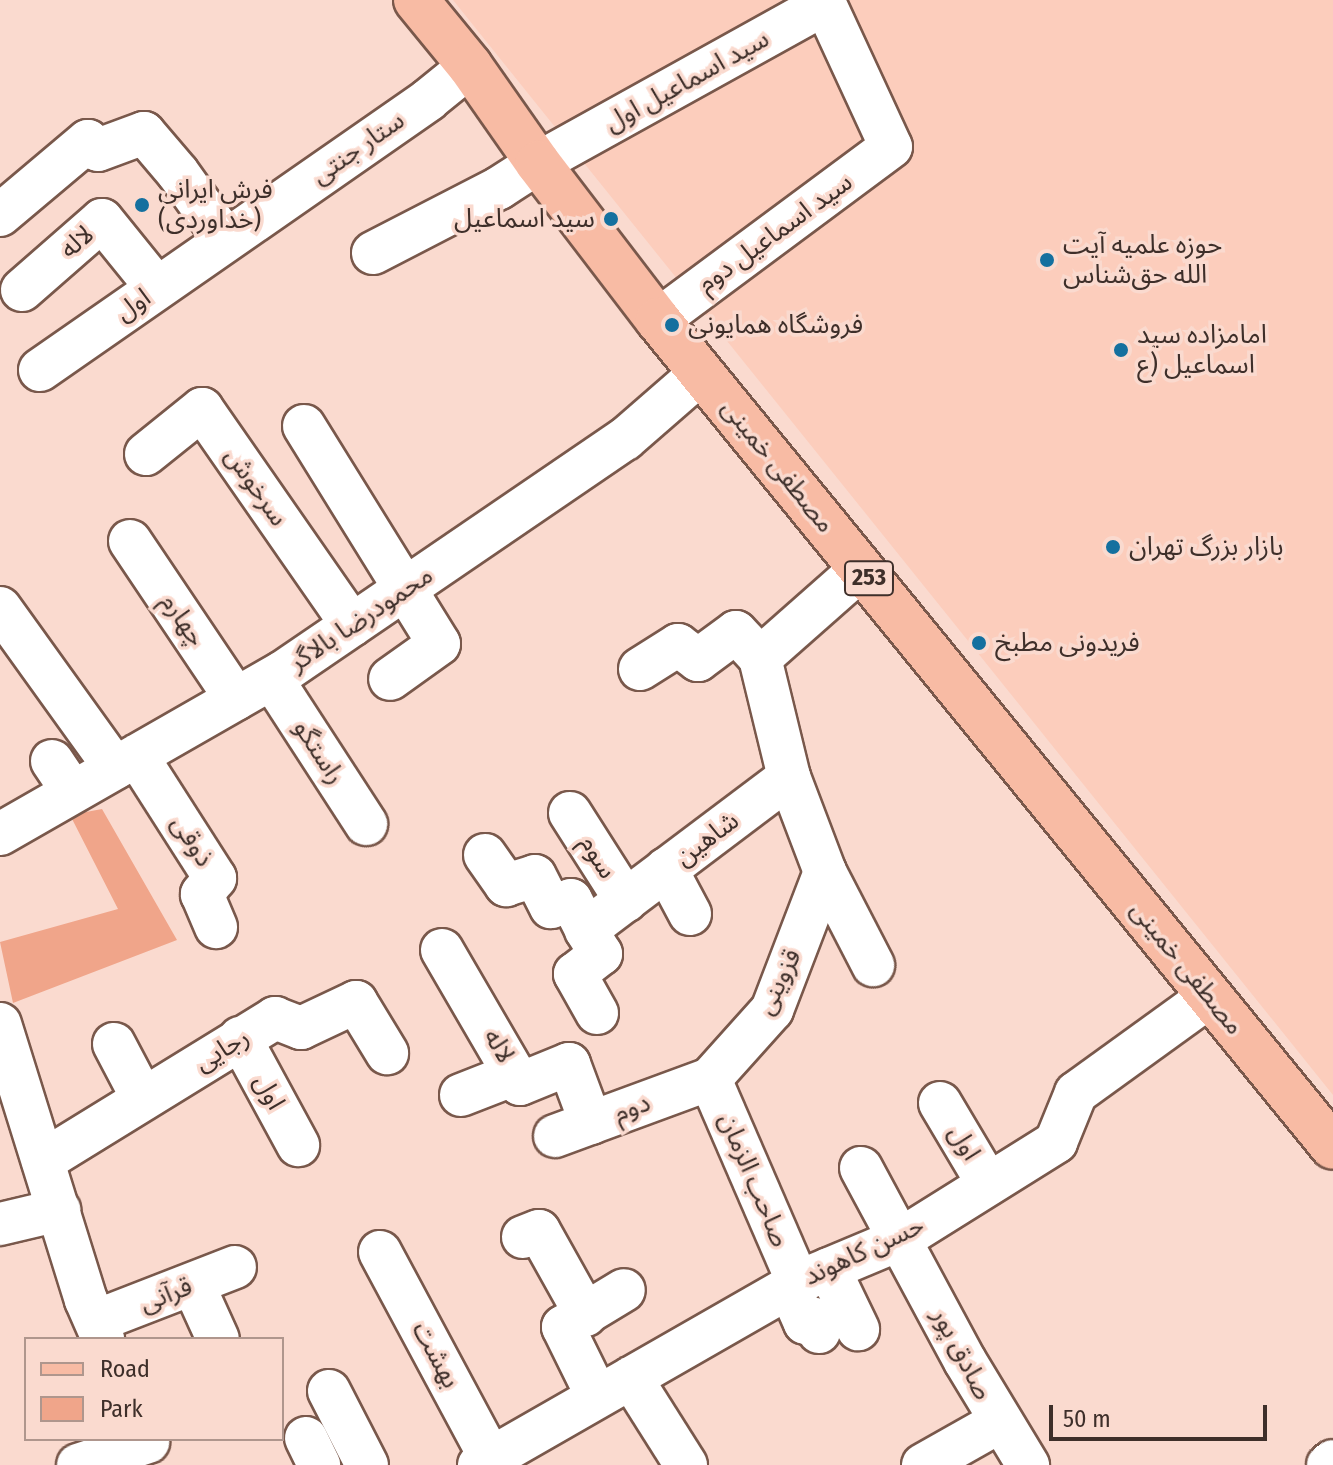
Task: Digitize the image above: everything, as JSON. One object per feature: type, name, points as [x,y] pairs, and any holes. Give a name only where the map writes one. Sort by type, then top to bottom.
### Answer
[{"type":"main road","name":"مصطفی خمینی","points":[[416,0],[470,66],[538,163],[658,320],[1333,1147]]},
{"type":"street","name":"سید اسماعیل اول","points":[[538,163],[825,4],[891,147]]},
{"type":"street","name":"ستار جنتی","points":[[226,240],[428,100],[470,66]]},
{"type":"street","points":[[0,215],[88,141],[98,150],[144,133],[178,173],[226,240]]},
{"type":"street","name":"سید اسماعیل دوم","points":[[658,320],[891,147]]},
{"type":"street","points":[[373,253],[499,188],[538,163]]},
{"type":"street","name":"لاله","points":[[22,290],[102,220],[157,288]]},
{"type":"street","name":"اول","points":[[40,370],[226,240]]},
{"type":"street","name":"محمودرضا بالاگر","points":[[0,834],[62,777],[126,762],[272,679],[625,439],[701,373]]},
{"type":"street","name":"سرخوش","points":[[146,454],[202,409],[352,625]]},
{"type":"street","points":[[304,426],[439,644],[390,679]]},
{"type":"street","name":"چهارم","points":[[130,541],[236,699]]},
{"type":"street","points":[[760,658],[861,569]]},
{"type":"street","points":[[0,608],[126,762]]},
{"type":"street","points":[[640,669],[678,645],[698,660],[736,632],[760,658],[786,767],[825,872],[873,965]]},
{"type":"street","name":"راستگو","points":[[272,679],[366,824]]},
{"type":"street","name":"ذوقی","points":[[126,762],[215,878],[202,894],[216,927]]},
{"type":"street","name":"شاهین","points":[[626,901],[786,767]]},
{"type":"street","name":"سوم","points":[[570,813],[626,901]]},
{"type":"street","points":[[485,855],[506,885],[535,876],[551,907],[571,900],[601,954],[575,974],[597,1013]]},
{"type":"street","points":[[666,869],[690,914]]},
{"type":"street","name":"قزوینی","points":[[710,1079],[772,1010],[825,872]]},
{"type":"street","points":[[586,930],[626,901]]},
{"type":"street","name":"لاله","points":[[442,950],[520,1084],[569,1064],[573,1130]]},
{"type":"street","name":"حسن کاهوند","points":[[509,1457],[614,1387],[732,1300],[805,1279],[901,1239],[1056,1142],[1076,1093],[1210,996]]},
{"type":"street","name":"رجایی","points":[[43,1161],[275,1018],[301,1028],[356,1002],[387,1053]]},
{"type":"street","points":[[0,1024],[100,1330]]},
{"type":"street","name":"اول","points":[[240,1038],[298,1145]]},
{"type":"street","points":[[114,1044],[143,1099]]},
{"type":"street","points":[[461,1095],[515,1074]]},
{"type":"street","name":"دوم","points":[[573,1130],[710,1079]]},
{"type":"street","name":"صاحب الزمان","points":[[710,1079],[805,1279]]},
{"type":"street","name":"اول","points":[[940,1103],[988,1184]]},
{"type":"street","points":[[861,1168],[901,1239]]},
{"type":"street","points":[[0,1224],[59,1210]]},
{"type":"street","points":[[523,1237],[539,1231],[574,1321],[614,1387],[701,1461]]},
{"type":"street","name":"صادق پور","points":[[901,1239],[999,1422],[1028,1465]]},
{"type":"street","name":"بهشت","points":[[380,1252],[509,1457]]},
{"type":"street","name":"قرآنی","points":[[100,1330],[235,1267]]},
{"type":"street","points":[[805,1279],[838,1331]]},
{"type":"street","points":[[193,1284],[217,1337]]},
{"type":"street","points":[[574,1321],[624,1290]]},
{"type":"street","points":[[329,1391],[367,1465]]},
{"type":"street","points":[[923,1465],[999,1422]]},
{"type":"street","points":[[78,1465],[151,1449]]},
{"type":"street","points":[[1328,1465],[1333,1461]]},
{"type":"shaded area","name":"بازار بزرگ تهران","points":[[453,0],[1333,0],[1333,1095]]},
{"type":"green space","points":[[102,809],[177,940],[13,1003],[0,942],[118,909],[70,815]]},
{"type":"place","name":"فرش ایرانی (خداوردی)","points":[[142,205]]},
{"type":"place","name":"سید اسماعیل","points":[[611,219]]},
{"type":"place","name":"حوزه علمیه آیت الله حق‌شناس","points":[[1047,260]]},
{"type":"place","name":"فروشگاه همایونی","points":[[672,325]]},
{"type":"place","name":"امامزاده سید اسماعیل (ع","points":[[1121,350]]},
{"type":"place","name":"بازار بزرگ تهران","points":[[1113,547]]},
{"type":"place","name":"فریدونی مطبخ","points":[[979,643]]}]
